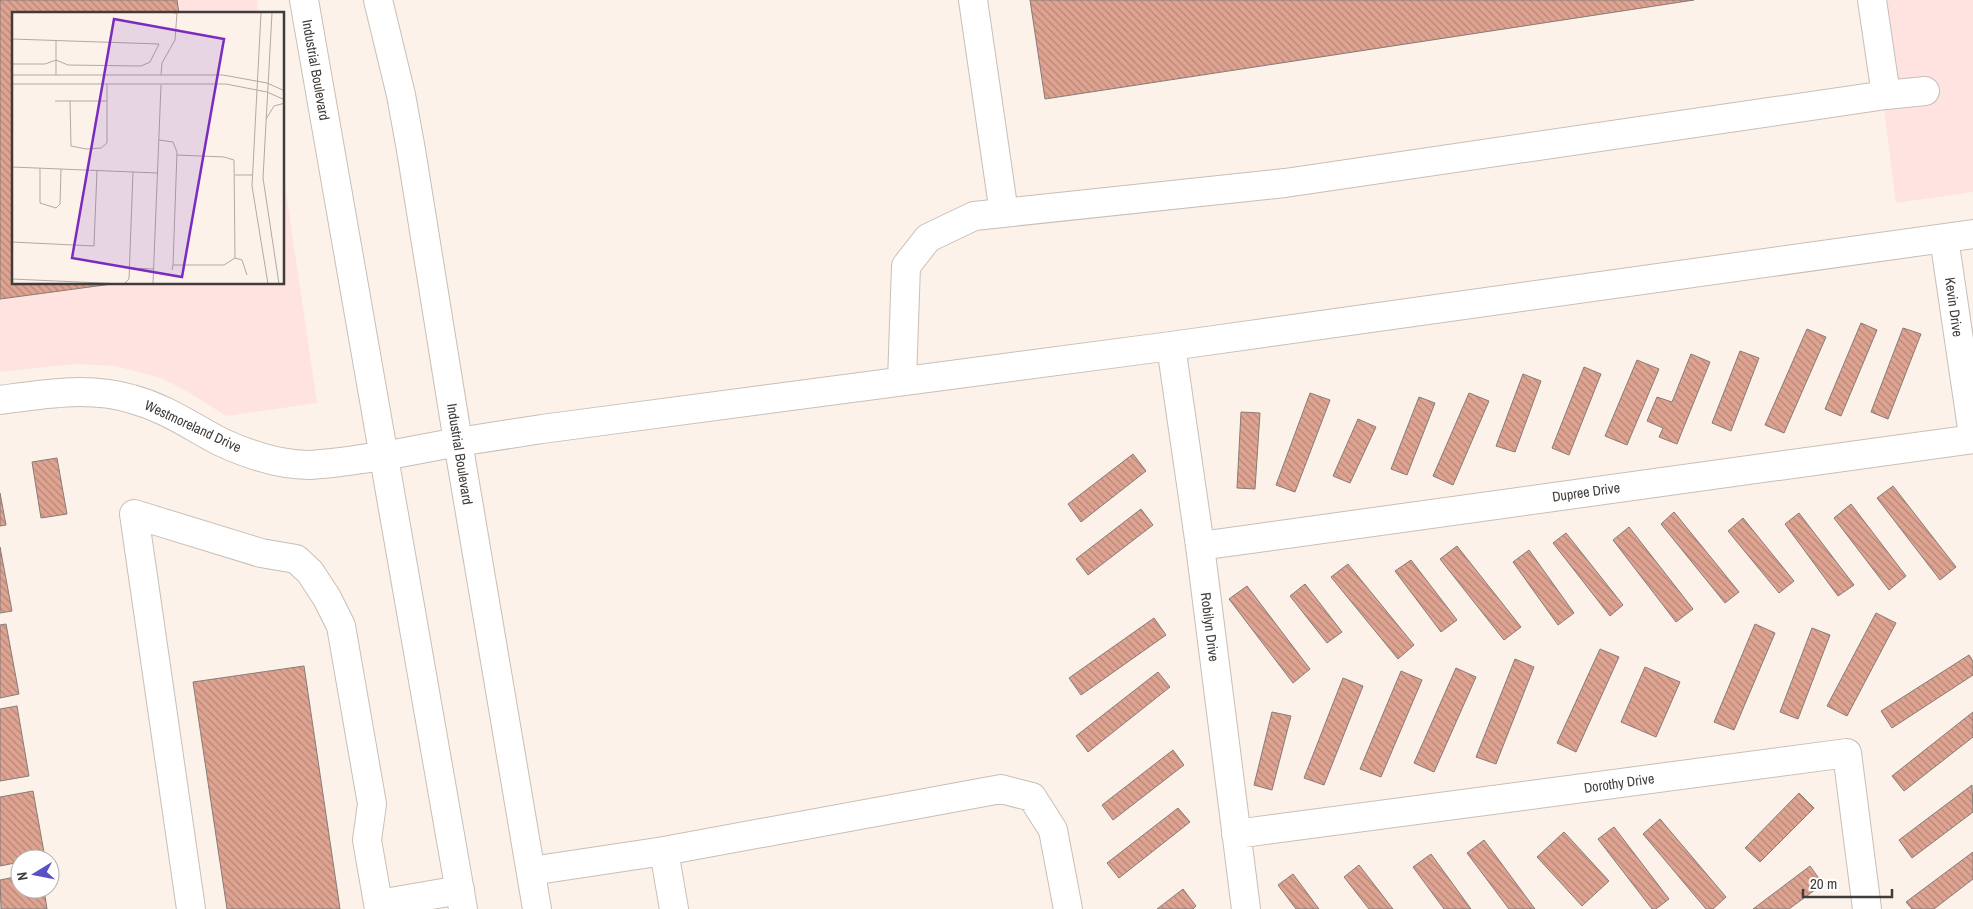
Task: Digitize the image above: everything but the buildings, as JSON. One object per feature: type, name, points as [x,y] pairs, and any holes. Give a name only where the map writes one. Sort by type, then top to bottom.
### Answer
[{"type":"street","name":"Industrial Boulevard","points":[[304,0],[462,900]]},
{"type":"street","name":"Industrial Boulevard","points":[[378,0],[401,95],[411,150],[537,909]]},
{"type":"street","points":[[973,0],[1004,213]]},
{"type":"street","points":[[1872,0],[1886,95]]},
{"type":"street","points":[[902,382],[906,266],[928,238],[974,216],[1285,183],[1886,95],[1925,91]]},
{"type":"street","name":"Westmoreland Drive","points":[[0,400],[53,393],[105,393],[131,398],[178,416],[221,442],[242,450],[285,463],[308,465],[384,456],[542,429],[1171,346],[1973,234]]},
{"type":"street","name":"Kevin Drive","points":[[1944,238],[1973,437]]},
{"type":"street","name":"Robilyn Drive","points":[[1171,346],[1200,546],[1246,909]]},
{"type":"street","name":"Dupree Drive","points":[[1200,546],[1973,437]]},
{"type":"street","points":[[192,909],[134,514],[261,553],[296,559],[310,572],[327,598],[341,626],[372,804],[367,840],[379,907],[462,900]]},
{"type":"street","name":"Dorothy Drive","points":[[1236,834],[1847,753],[1867,909]]},
{"type":"street","points":[[531,872],[664,851],[1001,788],[1032,797],[1054,830],[1068,909]]},
{"type":"street","points":[[664,851],[674,909]]},
{"type":"shaded area","points":[[0,0],[257,0],[259,12],[12,12],[12,285],[285,285],[285,186],[317,403],[226,416],[190,393],[161,378],[116,366],[75,364],[0,372]]},
{"type":"shaded area","points":[[1870,0],[1973,0],[1973,192],[1896,203]]}]
